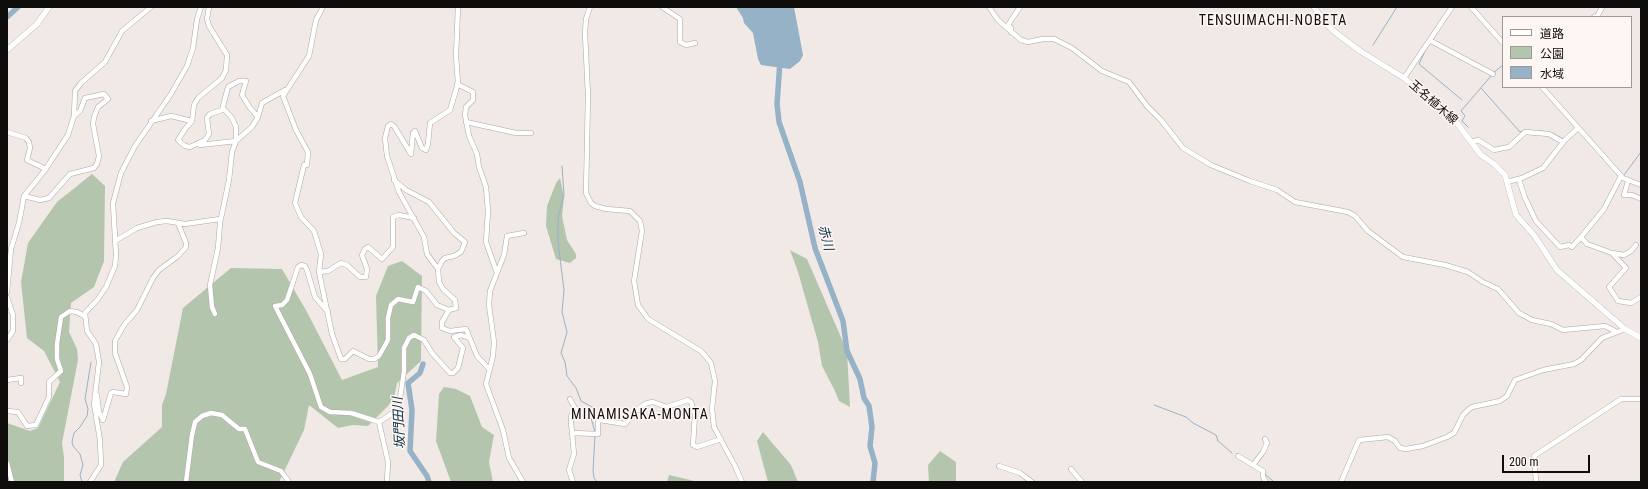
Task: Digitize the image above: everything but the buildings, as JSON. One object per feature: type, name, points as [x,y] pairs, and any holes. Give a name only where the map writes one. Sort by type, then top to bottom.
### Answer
[{"type":"main road","points":[[7,50],[38,24],[49,7]]},
{"type":"main road","name":"玉名植木線","points":[[1314,7],[1326,24],[1336,34],[1360,51],[1404,78],[1456,122],[1481,155],[1502,171],[1507,182],[1516,216],[1538,239],[1557,270],[1625,329],[1641,338]]},
{"type":"street","points":[[7,292],[10,249],[19,223],[24,196],[46,168],[68,135],[74,116],[75,91],[78,86],[105,62],[122,31],[151,7]]},
{"type":"street","points":[[84,316],[98,299],[112,274],[116,255],[112,215],[117,184],[127,159],[151,121],[171,94],[187,66],[193,48],[197,19],[201,7]]},
{"type":"street","points":[[209,7],[208,18],[210,26],[227,55],[226,70],[222,78],[198,98],[194,105],[192,121],[178,140],[185,146],[236,140],[252,127],[258,117],[262,103],[286,90]]},
{"type":"street","points":[[324,7],[316,20],[309,56],[296,79],[283,94],[283,100],[308,156],[307,165],[304,165],[295,203],[301,217],[310,225],[321,254],[320,272],[332,334],[341,359],[345,359],[353,351],[369,359],[374,359],[382,353],[388,340],[389,309],[394,301],[398,299],[413,302],[418,286],[426,291],[437,305],[449,310],[455,309],[456,304],[439,282],[438,269],[445,258],[454,256],[461,252],[465,242],[454,234],[429,202],[406,190],[394,180]]},
{"type":"street","points":[[438,269],[427,254],[426,241],[394,180],[386,149],[385,138],[388,126],[391,124],[394,126],[411,154],[413,133],[415,131],[422,148],[426,150],[430,123],[450,110],[457,84],[456,56],[458,7]]},
{"type":"street","points":[[590,7],[586,19],[585,33],[588,95],[586,193],[591,203],[595,206],[606,209],[630,211],[640,221],[642,231],[634,281],[637,302],[644,315],[654,324],[701,351],[708,358],[715,374],[712,420],[720,440],[735,466],[742,482]]},
{"type":"street","points":[[662,7],[680,19],[680,42],[686,45],[695,43]]},
{"type":"street","points":[[989,7],[998,20],[1025,42],[1054,39],[1072,48],[1102,71],[1129,82],[1145,104],[1161,120],[1183,148],[1211,165],[1254,183],[1277,190],[1295,202],[1348,212],[1355,216],[1368,231],[1403,257],[1445,265],[1468,272],[1483,282],[1498,289],[1522,315],[1532,320],[1551,324],[1563,330],[1605,326],[1616,331]]},
{"type":"street","points":[[1011,32],[1011,28],[1008,25],[1020,7]]},
{"type":"street","points":[[1404,78],[1431,41],[1452,7]]},
{"type":"street","points":[[1471,7],[1502,42]]},
{"type":"street","points":[[1596,16],[1602,7]]},
{"type":"street","points":[[1431,41],[1493,74]]},
{"type":"street","points":[[198,145],[205,140],[208,134],[207,118],[210,114],[218,112],[223,108],[228,87],[239,81],[246,81],[242,95],[258,117]]},
{"type":"street","points":[[457,84],[473,92],[474,95],[473,100],[466,107],[466,122],[486,187],[488,211],[486,242],[497,273]]},
{"type":"street","points":[[1544,88],[1621,176],[1628,181],[1641,186]]},
{"type":"street","points":[[24,196],[40,200],[49,198],[70,174],[94,168],[97,164],[99,156],[92,124],[98,107],[108,99],[104,94],[84,98],[80,111],[74,116]]},
{"type":"street","points":[[215,314],[210,297],[210,285],[218,248],[220,219],[229,180],[232,152],[236,140],[236,127],[232,118],[223,108]]},
{"type":"street","points":[[151,121],[171,116],[192,121]]},
{"type":"street","points":[[466,122],[516,133],[531,133]]},
{"type":"street","points":[[1507,182],[1519,180],[1547,165],[1563,142],[1578,128]]},
{"type":"street","points":[[7,132],[26,138],[29,142],[30,148],[27,160],[46,168]]},
{"type":"street","points":[[1471,142],[1478,140],[1494,150],[1509,147],[1522,133],[1525,132],[1549,134],[1563,142]]},
{"type":"street","points":[[1519,180],[1525,198],[1536,220],[1560,247],[1572,246],[1581,237],[1604,209],[1621,176]]},
{"type":"street","points":[[1628,181],[1624,195],[1632,195],[1641,199]]},
{"type":"street","points":[[320,272],[328,271],[342,263],[348,265],[360,277],[366,277],[367,269],[362,256],[365,249],[368,247],[376,252],[382,259],[393,247],[394,218],[399,215],[414,218]]},
{"type":"street","points":[[115,241],[137,228],[148,224],[167,221],[185,224],[220,219]]},
{"type":"street","points":[[96,385],[99,412],[103,420],[111,393],[126,394],[127,387],[115,353],[117,337],[137,310],[156,274],[186,248],[186,242],[178,223]]},
{"type":"street","points":[[523,482],[509,458],[503,430],[486,388],[486,377],[494,342],[489,296],[504,255],[507,236],[524,233]]},
{"type":"street","points":[[1581,237],[1587,244],[1612,253],[1624,254],[1632,252],[1636,245]]},
{"type":"street","points":[[1612,253],[1626,269],[1610,288],[1616,295],[1618,301],[1631,303],[1641,297]]},
{"type":"street","points":[[328,312],[315,297],[307,270],[305,266],[301,265],[298,267],[287,300],[282,305],[275,306],[310,374],[321,407],[330,412],[351,413],[379,422]]},
{"type":"street","points":[[7,297],[13,315],[12,331],[7,340]]},
{"type":"street","points":[[7,411],[18,412],[27,426],[36,425],[49,396],[49,382],[60,371],[57,359],[57,344],[61,317],[70,310],[84,316],[87,331],[96,344],[98,354],[94,410],[100,440],[100,465],[90,482]]},
{"type":"street","points":[[449,310],[442,322],[442,328],[450,331],[466,329],[477,356],[489,369]]},
{"type":"street","points":[[1341,482],[1359,440],[1388,437],[1395,441],[1400,448],[1406,449],[1423,446],[1447,437],[1454,433],[1463,415],[1468,410],[1472,407],[1500,401],[1510,393],[1515,380],[1543,370],[1574,364],[1581,360],[1602,338],[1616,331],[1625,329]]},
{"type":"street","points":[[379,422],[396,411],[399,405],[404,371],[404,348],[409,338],[414,335],[424,340],[432,353],[450,373],[453,373],[458,368],[463,348],[454,337],[461,335],[470,338]]},
{"type":"street","points":[[7,380],[21,378],[21,383]]},
{"type":"street","points":[[1536,482],[1534,456],[1620,399],[1641,399]]},
{"type":"street","points":[[570,400],[576,410],[571,416],[574,454],[569,470],[573,482]]},
{"type":"street","points":[[573,433],[598,434],[598,422],[625,424],[639,408],[647,403],[654,402],[667,407],[688,400],[691,402],[695,414],[693,445],[696,447],[720,440]]},
{"type":"street","points":[[186,482],[195,422],[202,416],[211,413],[222,415],[239,430],[245,429],[258,462],[281,471],[289,482]]},
{"type":"street","points":[[379,422],[388,462],[387,482]]},
{"type":"street","points":[[1253,465],[1263,452],[1267,443],[1265,439]]},
{"type":"street","points":[[1238,456],[1264,474],[1266,482]]},
{"type":"street","points":[[7,464],[12,482]]},
{"type":"street","points":[[999,466],[1020,473],[1032,482]]},
{"type":"street","points":[[1071,469],[1082,482]]},
{"type":"green space","points":[[92,174],[105,186],[104,261],[94,287],[71,303],[69,332],[77,349],[78,360],[62,443],[64,457],[64,482],[7,482],[7,423],[30,431],[38,428],[60,382],[44,351],[27,338],[21,282],[28,243],[57,202]]},
{"type":"green space","points":[[560,178],[564,197],[562,216],[567,240],[576,254],[576,258],[570,263],[556,259],[546,226],[547,206],[556,183]]},
{"type":"green space","points":[[790,250],[807,259],[847,351],[850,407],[839,401],[822,366],[818,342],[798,272]]},
{"type":"green space","points":[[402,261],[422,276],[421,361],[397,383],[394,398],[368,426],[353,425],[338,428],[309,405],[304,430],[279,482],[114,482],[123,462],[162,427],[162,405],[166,394],[183,308],[231,268],[282,269],[307,312],[342,380],[378,367],[376,296],[388,266]]},
{"type":"green space","points":[[444,387],[456,389],[470,396],[482,427],[494,435],[489,462],[493,482],[451,482],[436,441],[439,394]]},
{"type":"green space","points":[[763,432],[791,465],[798,482],[768,482],[757,441]]},
{"type":"green space","points":[[940,451],[956,462],[956,482],[929,482],[928,465]]},
{"type":"green space","points":[[669,475],[699,482],[667,482]]},
{"type":"water","points":[[736,7],[794,7],[803,55],[800,61],[790,69],[761,65],[758,59],[753,33],[744,23],[743,18]]},
{"type":"waterway","points":[[7,17],[18,7]]},
{"type":"waterway","points":[[1373,45],[1397,7]]},
{"type":"waterway","points":[[1427,47],[1419,64],[1462,100]]},
{"type":"waterway","name":"赤川","points":[[780,61],[777,104],[779,122],[800,182],[815,248],[843,321],[847,351],[860,379],[864,398],[869,406],[872,427],[870,446],[875,463],[873,482]]},
{"type":"waterway","points":[[1493,73],[1502,66]]},
{"type":"waterway","points":[[1468,127],[1462,121],[1465,116],[1461,111],[1491,76]]},
{"type":"waterway","points":[[1481,88],[1520,132],[1525,130]]},
{"type":"waterway","points":[[1540,131],[1549,132]]},
{"type":"waterway","points":[[1552,133],[1563,139]]},
{"type":"waterway","points":[[1624,175],[1641,152]]},
{"type":"waterway","points":[[562,166],[564,195],[558,218],[558,242],[564,290],[562,312],[567,332],[561,353],[565,362],[567,376],[576,388],[581,401],[594,408],[591,418],[595,432]]},
{"type":"waterway","points":[[82,482],[80,475],[83,465],[80,454],[73,446],[72,442],[74,433],[87,416],[88,409],[85,399],[91,362]]},
{"type":"waterway","name":"坂門田川","points":[[423,364],[420,373],[408,383],[412,410],[410,451],[427,476],[429,482]]},
{"type":"waterway","points":[[1154,405],[1186,417],[1193,423],[1216,435],[1218,441],[1232,453]]},
{"type":"waterway","points":[[595,435],[593,471],[594,478],[597,482]]},
{"type":"waterway","points":[[1265,474],[1274,482]]},
{"type":"district","name":"TENSUIMACHI-NOBETA","points":[[1273,21]]},
{"type":"district","name":"MINAMISAKA-MONTA","points":[[640,415]]}]
